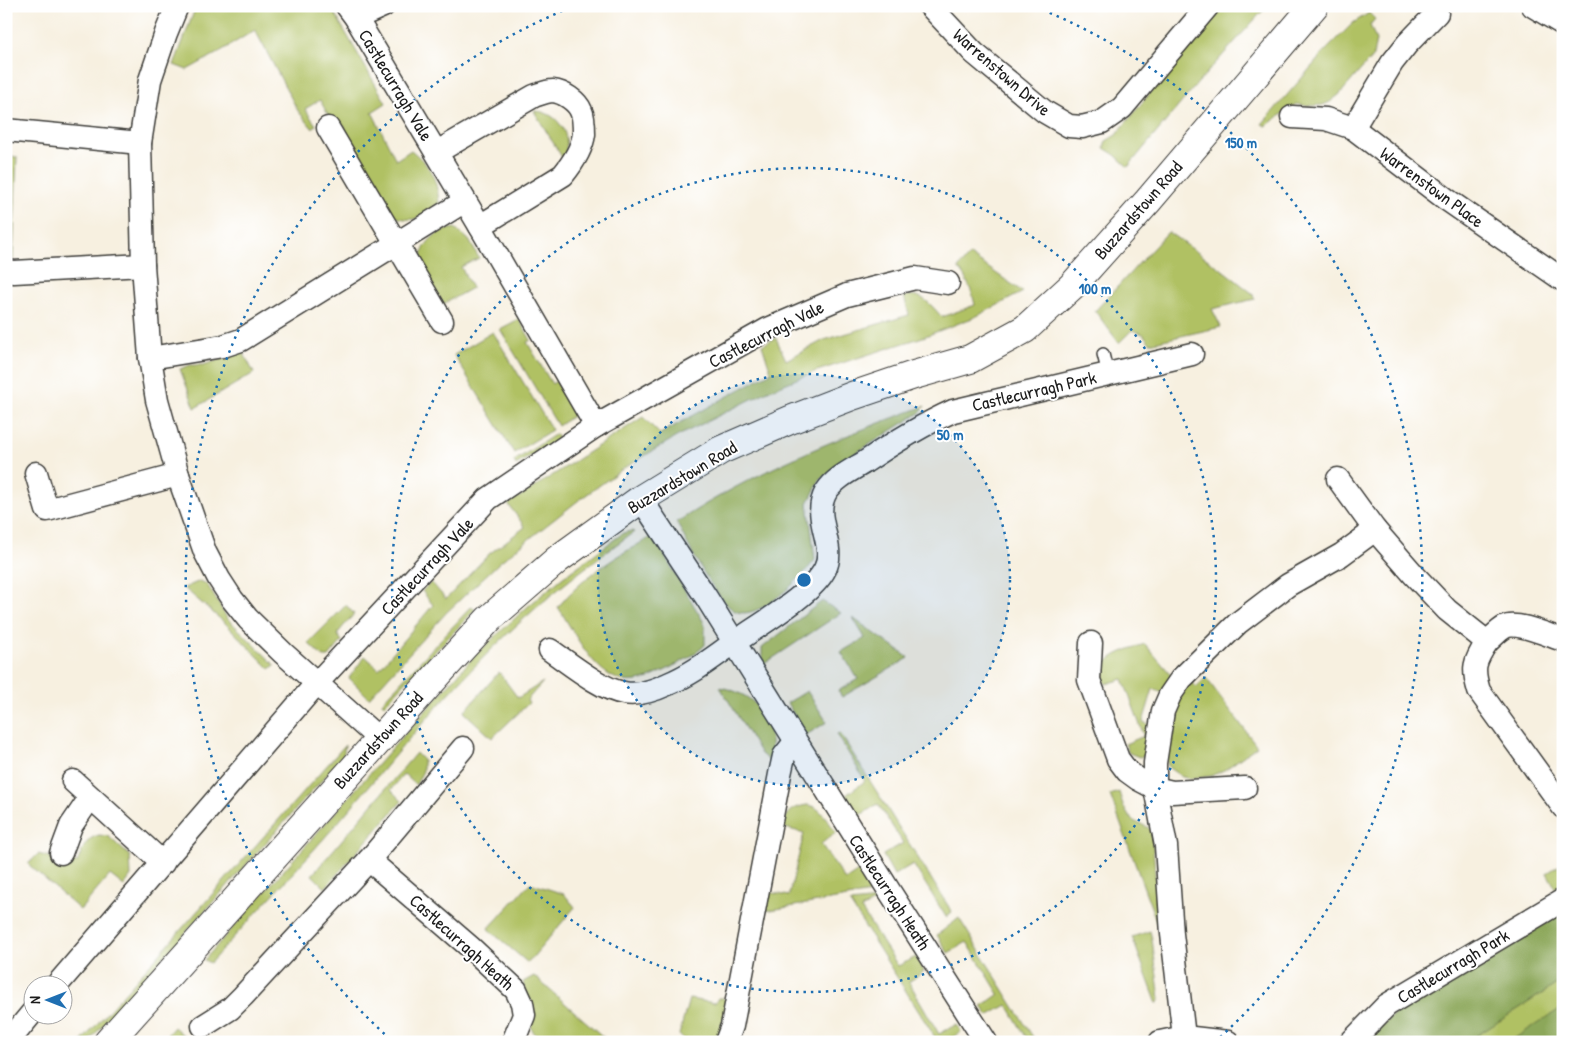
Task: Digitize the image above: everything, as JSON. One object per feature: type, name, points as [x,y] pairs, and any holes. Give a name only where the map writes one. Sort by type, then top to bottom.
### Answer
[{"type":"street","points":[[177,6],[150,80],[140,143],[143,265],[150,358],[158,400],[178,474],[205,552],[232,599],[248,619],[316,684],[379,739]]},
{"type":"street","name":"Castlecurragh Vale","points":[[383,6],[352,12],[480,226],[596,426]]},
{"type":"street","name":"Warrenstown Drive","points":[[930,6],[974,53],[1045,112],[1069,126],[1082,127],[1102,122],[1122,108],[1208,6]]},
{"type":"street","name":"Buzzardstown Road","points":[[108,1042],[489,619],[558,559],[641,499],[721,450],[790,420],[860,393],[970,359],[1025,329],[1072,286],[1148,201],[1314,6]]},
{"type":"street","points":[[1533,6],[1563,24]]},
{"type":"street","points":[[1352,128],[1392,63],[1437,13]]},
{"type":"street","name":"Castlecurragh Vale","points":[[436,152],[543,92],[553,91],[562,94],[570,98],[581,111],[584,136],[571,165],[562,175],[480,226]]},
{"type":"street","name":"Warrenstown Place","points":[[1292,117],[1326,119],[1352,128],[1446,199],[1563,280]]},
{"type":"street","points":[[328,128],[442,321]]},
{"type":"street","points":[[6,130],[140,143]]},
{"type":"street","points":[[150,358],[223,346],[241,340],[465,201]]},
{"type":"street","points":[[6,271],[143,265]]},
{"type":"street","name":"Castlecurragh Vale","points":[[65,976],[316,684],[488,500],[596,426],[768,329],[847,296],[915,278],[948,283]]},
{"type":"street","name":"Castlecurragh Park","points":[[734,643],[779,613],[817,580],[824,571],[828,561],[828,551],[822,527],[821,508],[826,492],[836,480],[926,423],[953,411],[1106,364],[1192,354]]},
{"type":"street","points":[[36,474],[47,510],[178,474]]},
{"type":"street","points":[[1338,479],[1374,530],[1447,610],[1487,642]]},
{"type":"street","name":"Castlecurragh Heath","points":[[641,499],[706,597],[795,742],[986,1042]]},
{"type":"street","points":[[1184,1037],[1172,934],[1166,846],[1156,788],[1156,763],[1163,711],[1170,695],[1181,679],[1238,623],[1288,585],[1341,555],[1374,530]]},
{"type":"street","points":[[1563,640],[1511,625],[1505,627],[1487,642],[1476,658],[1474,669],[1479,691],[1563,807]]},
{"type":"street","points":[[550,650],[608,689],[624,694],[641,693],[667,685],[703,666],[734,643]]},
{"type":"street","points":[[1091,644],[1090,680],[1118,759],[1127,770],[1138,779],[1156,788],[1172,792],[1245,788]]},
{"type":"street","points":[[726,1042],[732,1026],[784,756],[795,742]]},
{"type":"street","points":[[203,1026],[230,1009],[369,860],[463,748]]},
{"type":"street","points":[[73,781],[162,863]]},
{"type":"street","points":[[61,853],[71,826],[90,798]]},
{"type":"street","name":"Castlecurragh Heath","points":[[369,860],[470,947],[516,990],[522,1003],[524,1015],[515,1041]]},
{"type":"street","name":"Castlecurragh Park","points":[[1351,1042],[1387,1005],[1563,900]]},
{"type":"street","points":[[8,1042],[22,1025]]},
{"type":"street","points":[[1160,1042],[1184,1037],[1228,1042]]},
{"type":"green space","points":[[196,6],[328,6],[335,14],[386,103],[372,112],[396,160],[411,150],[424,162],[435,180],[439,203],[427,213],[417,218],[407,219],[391,216],[341,136],[345,126],[329,117],[320,100],[305,109],[316,125],[313,129],[298,111],[255,30],[187,70],[174,65]]},
{"type":"green space","points":[[1224,6],[1267,6],[1197,84],[1128,167],[1104,148],[1106,141],[1116,135]]},
{"type":"green space","points":[[1369,13],[1375,19],[1370,25],[1376,40],[1373,56],[1340,94],[1323,105],[1307,106],[1296,104],[1266,126],[1262,124],[1326,50],[1353,23]]},
{"type":"green space","points":[[534,111],[543,112],[551,116],[562,127],[567,143],[563,159]]},
{"type":"green space","points":[[6,156],[17,157],[13,260],[6,259],[6,235],[10,235],[10,173],[6,172]]},
{"type":"green space","points":[[455,228],[469,240],[479,258],[461,267],[472,288],[443,304],[426,275],[423,267],[423,252],[426,245],[435,235]]},
{"type":"green space","points":[[1168,232],[1220,268],[1252,293],[1255,299],[1212,309],[1221,327],[1150,343],[1143,334],[1132,330],[1119,343],[1095,311]]},
{"type":"green space","points":[[970,255],[1023,292],[975,317],[923,337],[814,372],[772,389],[678,436],[624,468],[579,500],[501,561],[446,613],[369,698],[349,678],[365,656],[379,669],[433,605],[422,591],[431,582],[446,599],[489,554],[525,527],[508,504],[643,417],[660,434],[771,372],[762,345],[776,338],[786,360],[824,340],[909,315],[904,296],[916,296],[926,300],[942,317],[975,305],[969,285],[958,268]]},
{"type":"green space","points":[[519,319],[531,340],[527,342],[552,384],[556,381],[574,415],[558,426],[500,329]]},
{"type":"green space","points":[[493,332],[552,430],[514,453],[454,355]]},
{"type":"green space","points":[[243,352],[254,373],[195,408],[180,369],[190,365],[203,365]]},
{"type":"green space","points":[[925,406],[921,412],[848,458],[820,480],[808,503],[815,560],[800,577],[767,605],[755,610],[745,613],[735,611],[728,606],[703,571],[677,522],[766,471],[829,443]]},
{"type":"green space","points":[[556,434],[558,439],[516,465],[514,461]]},
{"type":"green space","points":[[634,532],[596,559],[525,618],[470,671],[430,714],[320,844],[210,963],[204,960],[475,655],[562,578],[623,533]]},
{"type":"green space","points":[[651,537],[663,553],[703,621],[705,626],[705,645],[696,653],[652,677],[637,681],[623,681],[611,676],[600,668],[580,644],[558,607],[589,576],[613,559]]},
{"type":"green space","points":[[200,581],[207,584],[227,618],[275,665],[270,669],[225,623],[184,588]]},
{"type":"green space","points":[[822,601],[841,613],[764,664],[762,648]]},
{"type":"green space","points":[[346,605],[354,614],[337,634],[342,641],[329,657],[323,657],[308,643]]},
{"type":"green space","points":[[472,606],[475,610],[384,705],[382,702]]},
{"type":"green space","points":[[853,618],[909,658],[842,697],[838,691],[858,679],[841,652],[865,638]]},
{"type":"green space","points":[[1145,644],[1174,678],[1163,693],[1153,689],[1143,722],[1152,725],[1147,751],[1144,756],[1139,757],[1129,753],[1125,744],[1144,736],[1123,679],[1106,684],[1102,676],[1103,668],[1113,657]]},
{"type":"green space","points":[[499,672],[518,698],[543,682],[527,700],[529,703],[492,738],[464,712]]},
{"type":"green space","points":[[1206,678],[1257,746],[1226,769],[1211,776],[1191,779],[1182,777],[1169,768],[1164,755],[1174,708],[1191,680],[1196,687]]},
{"type":"green space","points":[[720,687],[746,697],[762,712],[770,734],[771,762],[761,754]]},
{"type":"green space","points":[[807,691],[827,722],[806,735],[787,703]]},
{"type":"green space","points":[[840,733],[952,912],[946,917],[913,864],[894,875],[883,855],[903,843],[878,804],[859,816],[846,795],[865,781],[837,734]]},
{"type":"green space","points":[[345,745],[344,753],[339,761],[88,1042],[81,1042]]},
{"type":"green space","points":[[416,753],[423,760],[423,771],[416,785],[404,774],[391,790],[402,801],[325,888],[312,875]]},
{"type":"green space","points":[[1119,792],[1128,815],[1134,821],[1148,827],[1152,831],[1159,929],[1110,795]]},
{"type":"green space","points":[[807,805],[820,811],[836,832],[821,844],[845,880],[861,869],[877,892],[765,911],[768,892],[789,896],[804,833],[781,827],[785,818],[791,812],[797,807]]},
{"type":"green space","points":[[99,835],[108,836],[130,856],[131,876],[124,886],[110,875],[80,910],[28,864],[38,854],[77,863],[87,842]]},
{"type":"green space","points":[[1563,863],[1563,884],[1556,889],[1547,873]]},
{"type":"green space","points":[[530,883],[564,894],[575,907],[528,963],[488,929]]},
{"type":"green space","points":[[878,900],[861,909],[898,966],[916,957],[924,971],[909,982],[939,1034],[957,1024],[961,1032],[946,1042],[938,1042],[850,903]]},
{"type":"green space","points":[[1563,912],[1563,980],[1467,1042],[1365,1042],[1391,1016]]},
{"type":"green space","points":[[959,918],[1036,1042],[1029,1042],[1007,1005],[988,1016],[982,1006],[999,994],[967,942],[948,953],[937,935]]},
{"type":"green space","points":[[1150,931],[1160,999],[1157,1004],[1132,937]]},
{"type":"green space","points":[[534,976],[609,1042],[573,1042],[564,1034],[560,1042],[542,1042],[532,1030],[523,982]]},
{"type":"green space","points":[[1563,980],[1563,1042],[1467,1042]]},
{"type":"green space","points":[[718,998],[724,998],[727,1003],[719,1042],[687,1042],[679,1035],[689,999],[715,1003]]},
{"type":"green space","points":[[1563,1007],[1563,1042],[1509,1042]]},
{"type":"green space","points":[[174,1027],[191,1042],[161,1042]]}]
